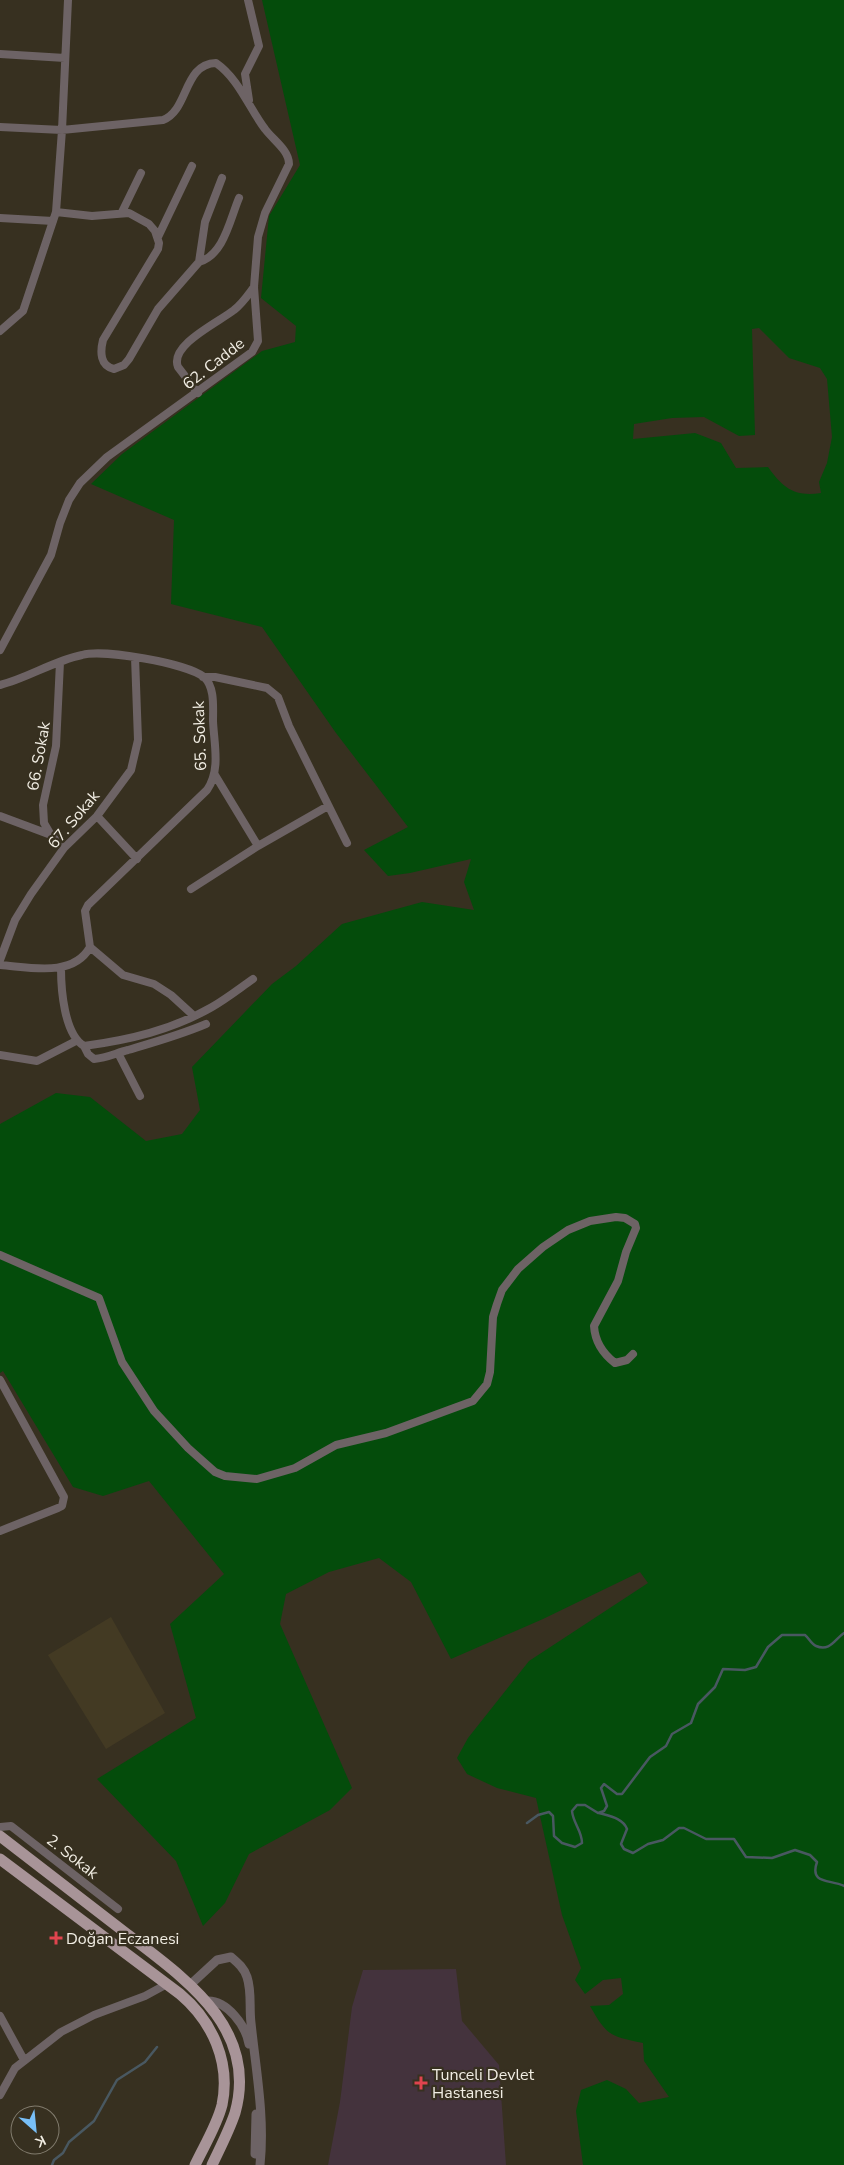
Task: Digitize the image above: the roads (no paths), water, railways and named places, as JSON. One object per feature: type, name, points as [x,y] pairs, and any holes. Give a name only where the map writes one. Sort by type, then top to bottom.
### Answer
[{"type":"main road","points":[[0,1836],[191,1984],[207,2001],[226,2030],[236,2058],[238,2078],[235,2111],[229,2130],[212,2165]]},
{"type":"main road","points":[[0,1860],[167,1984],[192,2004],[204,2019],[219,2050],[223,2066],[222,2106],[194,2165]]},
{"type":"street","points":[[0,331],[23,311],[56,212],[68,0]]},
{"type":"street","points":[[248,0],[259,46],[245,74],[250,102]]},
{"type":"street","points":[[0,54],[65,58]]},
{"type":"street","name":"62. Cadde","points":[[0,650],[51,555],[63,515],[80,483],[106,457],[198,394],[256,347],[258,341],[254,287],[259,227],[289,164],[289,159],[266,131],[250,102],[220,66],[212,63],[199,68],[170,117],[163,120],[62,130]]},
{"type":"street","points":[[0,127],[62,130]]},
{"type":"street","points":[[192,166],[158,238],[158,249],[103,340],[101,354],[110,368],[114,369],[124,365],[158,309],[198,262],[207,258],[219,247],[238,198]]},
{"type":"street","points":[[122,212],[141,173]]},
{"type":"street","points":[[198,262],[205,222],[222,178]]},
{"type":"street","points":[[56,212],[92,216],[122,212],[138,217],[149,224],[158,238]]},
{"type":"street","points":[[0,218],[53,220]]},
{"type":"street","points":[[198,394],[176,363],[179,351],[233,311],[254,287]]},
{"type":"street","name":"65. Sokak","points":[[0,685],[17,681],[83,654],[102,653],[135,657],[187,669],[203,677],[212,693],[215,774],[207,790],[88,905],[85,911],[90,947]]},
{"type":"street","name":"67. Sokak","points":[[0,960],[15,920],[31,894],[64,848],[97,816],[133,764],[138,730],[135,657]]},
{"type":"street","name":"66. Sokak","points":[[60,662],[56,746],[43,805],[44,823],[51,835],[64,848]]},
{"type":"street","points":[[203,677],[215,676],[267,688],[278,697],[288,726],[347,843]]},
{"type":"street","points":[[215,774],[258,846]]},
{"type":"street","points":[[191,888],[258,846],[328,806]]},
{"type":"street","points":[[0,816],[51,835]]},
{"type":"street","points":[[97,816],[137,859]]},
{"type":"street","points":[[0,965],[60,968],[81,960],[90,947],[123,975],[154,984],[171,995],[194,1016]]},
{"type":"street","points":[[60,968],[61,994],[76,1041],[84,1046],[88,1054],[94,1059],[106,1058],[177,1036],[206,1024]]},
{"type":"street","points":[[84,1046],[142,1037],[212,1007],[253,979]]},
{"type":"street","points":[[0,1055],[37,1061],[76,1041]]},
{"type":"street","points":[[118,1053],[140,1096]]},
{"type":"street","points":[[0,1255],[99,1298],[122,1362],[139,1391],[188,1448],[208,1466],[225,1476],[257,1479],[273,1475],[295,1468],[336,1445],[386,1433],[473,1401],[486,1384],[490,1372],[493,1317],[502,1290],[518,1269],[543,1247],[568,1230],[590,1220],[616,1217],[625,1218],[635,1224],[636,1228],[626,1252],[618,1282],[594,1326],[597,1343],[603,1352],[615,1363],[627,1360],[633,1354]]},
{"type":"street","points":[[0,1380],[64,1497],[62,1506],[0,1531]]},
{"type":"street","name":"2. Sokak","points":[[0,1827],[12,1826],[118,1909]]},
{"type":"street","points":[[191,1984],[218,1960],[231,1957],[241,1965],[247,1976],[251,2028],[260,2095],[262,2139],[260,2165]]},
{"type":"street","points":[[0,2095],[15,2068],[45,2047],[61,2032],[94,2015],[145,1996],[167,1984]]},
{"type":"street","points":[[207,2001],[215,2001],[225,2006],[241,2024],[248,2040],[256,2108],[254,2165]]},
{"type":"street","points":[[0,2016],[24,2060]]},
{"type":"waterway","points":[[527,1823],[538,1815],[549,1812],[553,1816],[554,1836],[562,1843],[575,1847],[582,1843],[572,1811],[577,1805],[585,1805],[598,1813],[604,1811],[607,1806],[601,1788],[604,1784],[617,1794],[622,1794],[650,1757],[666,1746],[672,1734],[691,1723],[698,1704],[715,1687],[723,1669],[745,1670],[756,1667],[768,1647],[782,1635],[805,1635],[814,1645],[825,1647],[832,1644],[844,1633]]},
{"type":"waterway","points":[[599,1813],[615,1818],[625,1825],[627,1829],[621,1844],[624,1849],[633,1853],[648,1844],[663,1840],[679,1828],[684,1828],[706,1839],[734,1839],[746,1857],[772,1858],[795,1850],[810,1855],[817,1862],[815,1869],[819,1878],[844,1886]]},
{"type":"waterway","points":[[52,2165],[54,2160],[63,2153],[69,2142],[94,2121],[117,2080],[145,2062],[157,2047]]},
{"type":"place","name":"Doğan Eczanesi","points":[[56,1938]]},
{"type":"place","name":"Tunceli Devlet Hastanesi","points":[[421,2083]]}]
